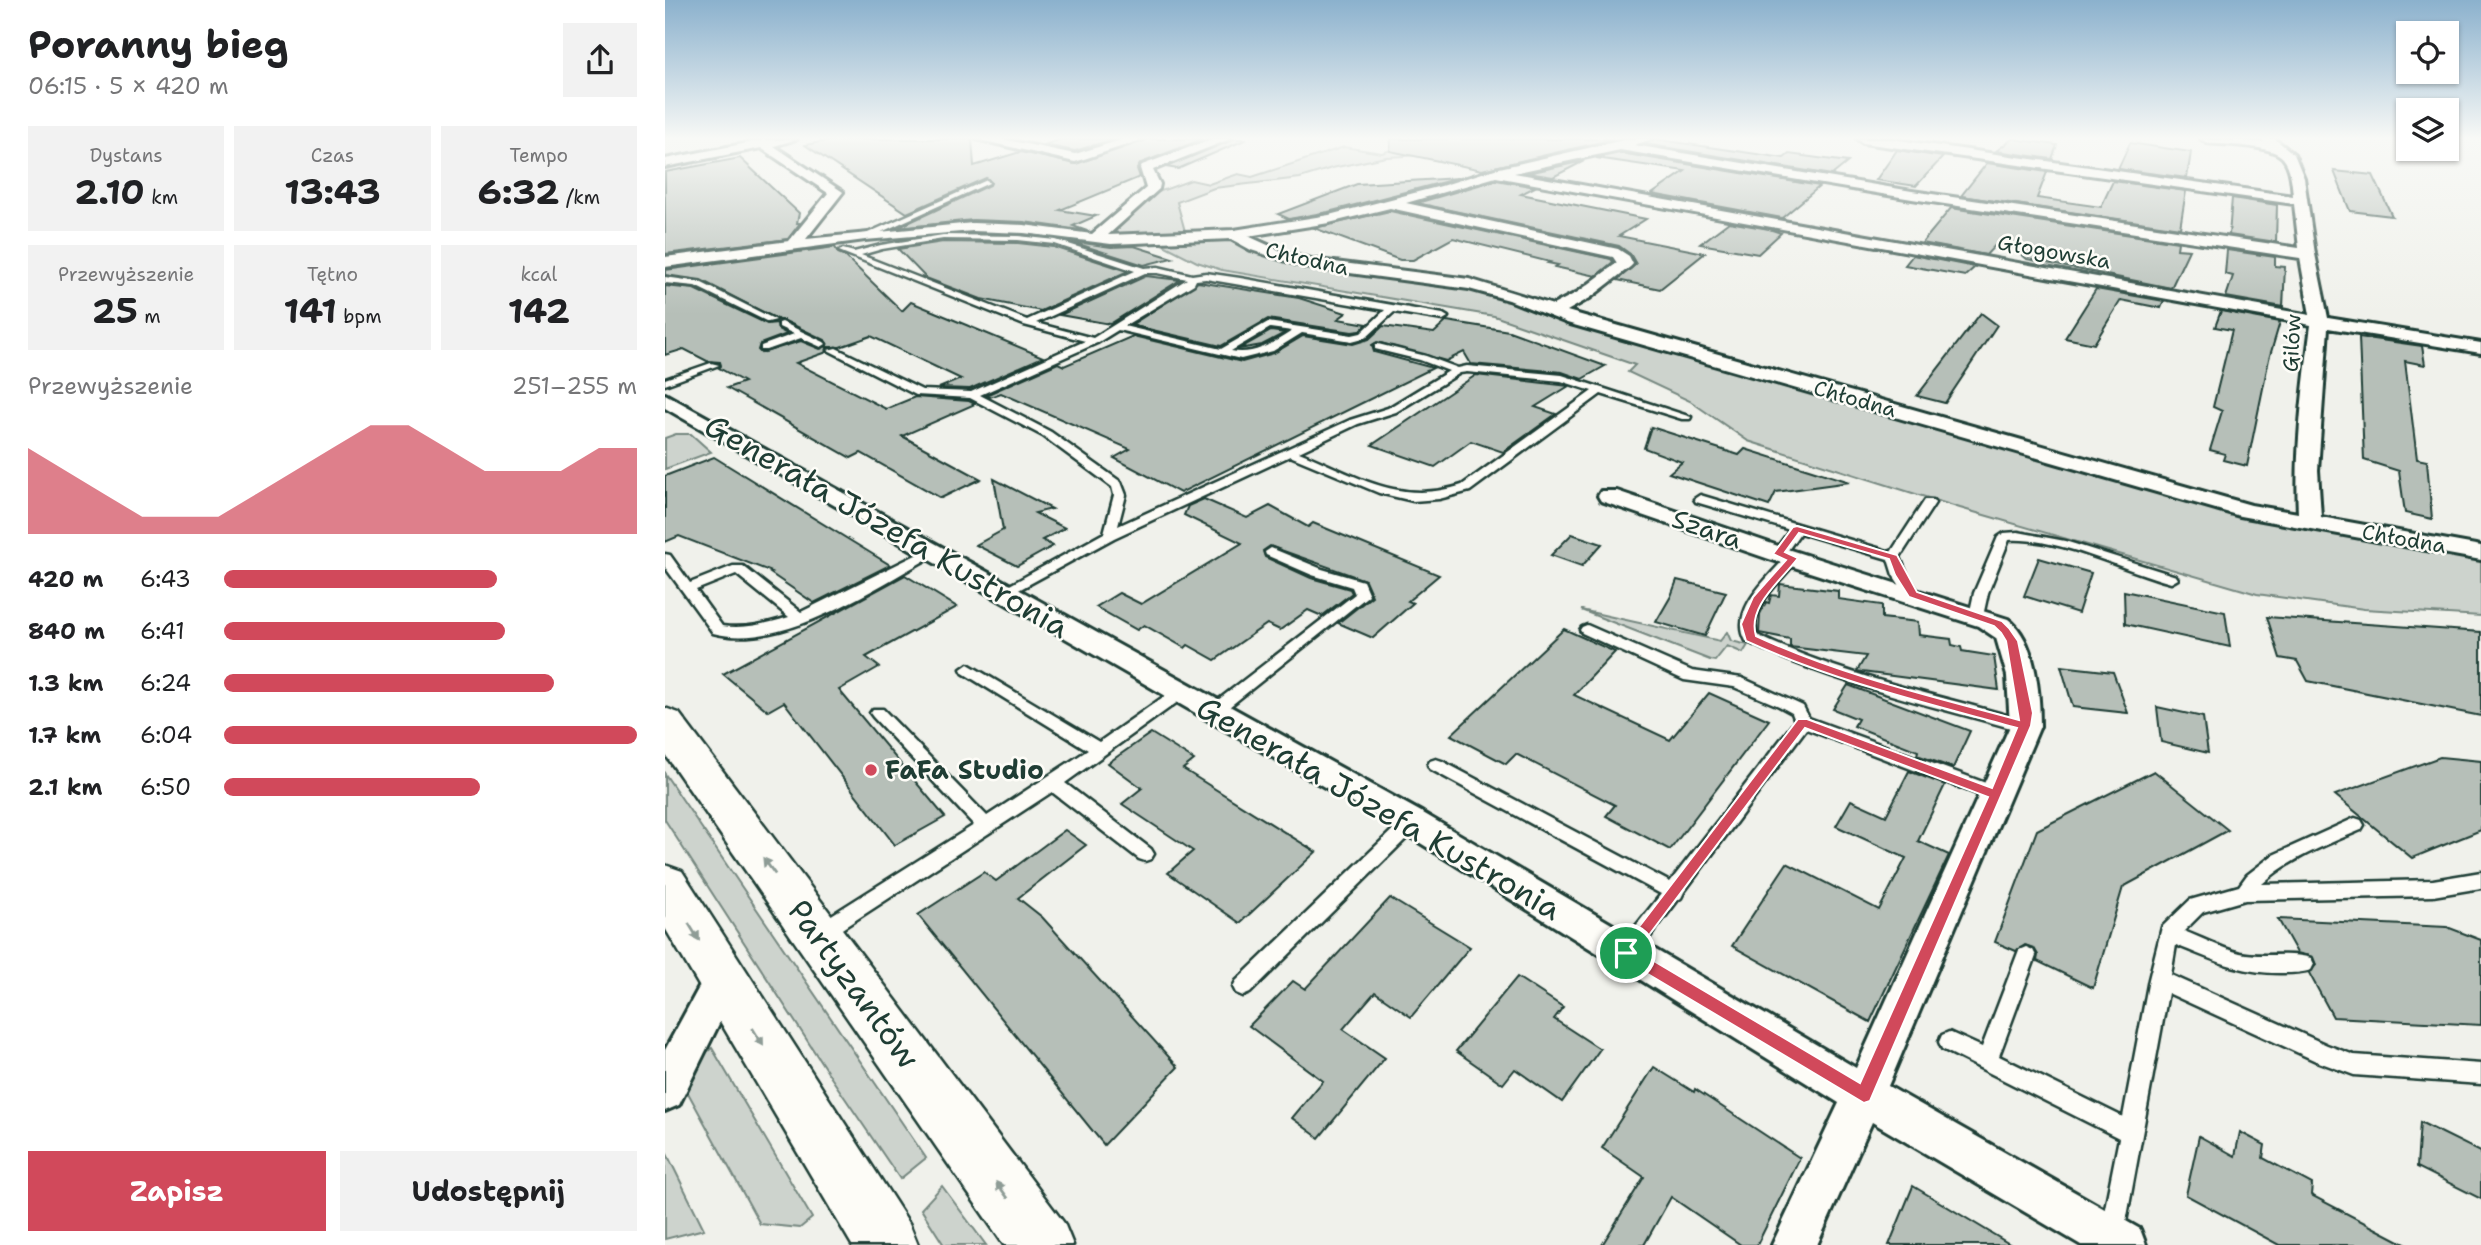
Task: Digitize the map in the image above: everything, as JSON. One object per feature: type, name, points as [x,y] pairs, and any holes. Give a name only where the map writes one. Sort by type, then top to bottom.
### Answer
[{"type":"main road","name":"Partyzantów","points":[[665,723],[1042,1245]]},
{"type":"main road","points":[[665,885],[887,1245]]},
{"type":"street","points":[[792,247],[832,197]]},
{"type":"street","points":[[1095,239],[1142,197]]},
{"type":"street","points":[[665,262],[865,236],[997,227],[1095,239],[1234,234],[1306,224],[1413,197]]},
{"type":"street","name":"Głogowska","points":[[1629,197],[2481,348]]},
{"type":"street","points":[[1926,197],[2307,254]]},
{"type":"street","points":[[2274,197],[2302,201]]},
{"type":"street","name":"Gilów","points":[[2301,197],[2307,254],[2320,321],[2308,458],[2310,523]]},
{"type":"street","points":[[1390,204],[1618,254],[1624,259],[1625,264],[1603,282],[1554,311]]},
{"type":"street","name":"Chłodna","points":[[1234,234],[1254,246],[1281,256],[1342,268],[1457,281],[1518,297],[1573,319],[2248,511],[2481,553]]},
{"type":"street","name":"Generała Józefa Kustronia","points":[[665,400],[1004,594],[1412,822],[1864,1095],[2117,1241]]},
{"type":"street","name":"Szara","points":[[1609,496],[1976,616],[1998,624],[2012,641],[2027,713],[2025,726],[1864,1095],[1794,1245]]},
{"type":"street","points":[[665,1091],[723,979]]},
{"type":"lane","points":[[865,236],[953,197]]},
{"type":"lane","points":[[854,256],[881,247],[943,237],[1018,238],[1056,242],[1143,271]]},
{"type":"lane","points":[[843,251],[1027,323],[1094,341]]},
{"type":"lane","points":[[1027,323],[1143,271],[1158,270],[1192,278],[1206,276],[1240,281],[1443,317]]},
{"type":"lane","points":[[972,395],[1119,328],[1191,282],[1192,278]]},
{"type":"lane","points":[[665,280],[697,284],[771,320]]},
{"type":"lane","points":[[1224,351],[1264,326],[1275,324],[1359,337],[1392,309]]},
{"type":"lane","points":[[782,325],[821,344]]},
{"type":"lane","points":[[1119,328],[1241,355],[1257,353],[1279,345],[1302,329]]},
{"type":"lane","points":[[764,348],[801,335]]},
{"type":"lane","points":[[1378,347],[1457,370],[1490,370],[1562,378],[1686,417]]},
{"type":"lane","points":[[833,350],[921,393],[972,395],[1047,434],[1117,485],[1120,495],[1110,535]]},
{"type":"lane","points":[[665,382],[714,365]]},
{"type":"lane","points":[[1004,594],[1110,535],[1354,422],[1392,410],[1457,370]]},
{"type":"lane","points":[[1290,452],[1391,493],[1429,497],[1450,493],[1466,488],[1599,390]]},
{"type":"lane","points":[[1700,499],[1894,557]]},
{"type":"lane","points":[[1894,557],[1929,503]]},
{"type":"lane","points":[[1797,529],[1786,556],[1757,600],[1747,624],[1751,638],[1792,658],[1877,685],[2025,726]]},
{"type":"lane","points":[[1976,616],[1981,593],[2004,537],[2010,535],[2039,538],[2171,579]]},
{"type":"lane","points":[[665,558],[711,623],[724,633],[761,631],[799,618],[930,552]]},
{"type":"lane","points":[[1214,711],[1362,595],[1357,584],[1351,580],[1317,572],[1271,552]]},
{"type":"lane","points":[[1894,557],[1900,575],[1913,595]]},
{"type":"lane","points":[[687,589],[738,569],[799,618]]},
{"type":"lane","points":[[1587,630],[1689,676],[1738,682],[1798,710],[1803,722],[1996,794]]},
{"type":"lane","points":[[968,669],[1100,750]]},
{"type":"lane","points":[[817,934],[1053,783],[1181,692]]},
{"type":"lane","points":[[878,713],[986,826]]},
{"type":"lane","points":[[1626,953],[1675,893],[1803,722]]},
{"type":"lane","points":[[1436,765],[1675,893]]},
{"type":"lane","points":[[1053,783],[1145,854]]},
{"type":"lane","points":[[1243,987],[1412,822]]},
{"type":"lane","points":[[2245,892],[2252,879],[2267,866],[2355,825]]},
{"type":"lane","points":[[2117,1241],[2132,1133],[2169,933],[2197,906],[2245,892],[2433,888],[2481,880]]},
{"type":"lane","points":[[2169,933],[2238,961],[2269,965],[2304,964]]},
{"type":"lane","points":[[1987,1061],[2026,956]]},
{"type":"lane","points":[[2159,979],[2323,1054],[2354,1065],[2481,1074]]},
{"type":"lane","points":[[1949,1042],[2132,1133]]},
{"type":"shaded area","points":[[1148,197],[1190,197],[1177,202],[1186,235],[1110,235]]},
{"type":"shaded area","points":[[1230,240],[1260,253],[1294,261],[1453,283],[2151,487],[2481,558],[2481,616],[2364,609],[2257,594],[1960,508],[1748,441],[1690,401],[1628,372],[1635,365],[1494,316],[1222,270],[1197,262],[1158,242]]},
{"type":"shaded area","points":[[676,434],[691,434],[711,452],[665,469],[665,438]]},
{"type":"shaded area","points":[[1581,610],[1720,641],[1727,632],[1731,641],[1748,645],[1743,653],[1727,646],[1715,661],[1710,660]]},
{"type":"shaded area","points":[[665,774],[926,1158],[900,1179],[832,1079],[665,820]]},
{"type":"shaded area","points":[[712,1048],[812,1218],[800,1228],[760,1224],[687,1091],[703,1055]]},
{"type":"shaded area","points":[[665,1150],[704,1229],[665,1239]]},
{"type":"shaded area","points":[[942,1186],[986,1245],[944,1245],[921,1209]]},
{"type":"building","points":[[665,197],[782,197],[799,213],[797,223],[800,223],[788,239],[665,254]]},
{"type":"building","points":[[883,197],[943,197],[907,213]]},
{"type":"building","points":[[964,197],[1091,197],[1060,210],[1096,216],[1073,226],[1087,231],[1024,222],[973,220],[897,228]]},
{"type":"building","points":[[1323,197],[1385,197],[1289,219],[1278,214]]},
{"type":"building","points":[[1437,197],[1536,197],[1646,219],[1619,236],[1705,253],[1660,289],[1617,280],[1636,264],[1630,254],[1619,246],[1417,203]]},
{"type":"building","points":[[1669,197],[1807,197],[1782,218]]},
{"type":"building","points":[[1969,197],[2037,197],[2101,207],[2106,197],[2185,197],[2180,228]]},
{"type":"building","points":[[2344,197],[2383,197],[2392,216],[2350,211]]},
{"type":"building","points":[[2232,198],[2277,205],[2276,242],[2229,235]]},
{"type":"building","points":[[1951,208],[2178,242],[2177,249],[2189,250],[2171,288],[2027,259],[2002,238],[1986,255],[1922,243]]},
{"type":"building","points":[[1390,211],[1611,259],[1613,262],[1596,276],[1453,238],[1413,260],[1400,260],[1314,228]]},
{"type":"building","points":[[1729,222],[1781,233],[1758,254],[1700,244]]},
{"type":"building","points":[[1069,241],[1111,247],[1134,246],[1172,258],[1144,265]]},
{"type":"building","points":[[943,242],[1018,243],[1054,247],[1128,271],[1041,311],[981,299],[926,278],[898,249]]},
{"type":"building","points":[[835,247],[838,253],[845,256],[902,311],[911,302],[1043,357],[970,389],[939,388],[961,379],[871,336],[840,347],[827,347],[827,352],[796,363],[886,409],[915,397],[969,401],[975,404],[902,436],[981,479],[941,498],[861,453],[851,458],[727,388],[744,382],[719,368],[720,362],[707,361],[684,349],[665,355],[665,286],[694,289],[767,324],[777,323],[778,329],[787,334],[760,344],[758,350],[761,353],[801,341],[820,349],[827,346],[825,340],[778,320],[701,280],[665,275],[665,270]]},
{"type":"building","points":[[2227,250],[2275,257],[2275,266],[2285,267],[2283,307],[2226,297],[2233,276],[2225,274]]},
{"type":"building","points":[[1913,255],[1975,267],[1965,276],[1905,265]]},
{"type":"building","points":[[1146,276],[1180,280],[1110,324],[1060,315]]},
{"type":"building","points":[[1198,282],[1299,298],[1346,313],[1338,319],[1367,324],[1360,331],[1352,332],[1268,319],[1221,346],[1131,325]]},
{"type":"building","points":[[2096,289],[2164,301],[2161,308],[2121,300],[2094,344],[2065,338]]},
{"type":"building","points":[[2221,311],[2280,322],[2269,359],[2247,466],[2223,460],[2225,454],[2210,450],[2222,411],[2213,407],[2232,330],[2215,327]]},
{"type":"building","points":[[1981,313],[1997,325],[1945,403],[1917,396]]},
{"type":"building","points":[[1447,321],[1509,331],[1605,366],[1582,379],[1562,372],[1471,364],[1464,352],[1446,361],[1377,342],[1372,345],[1374,352],[1433,368],[1180,493],[1114,458],[1130,449],[1001,393],[990,397],[986,395],[1058,363],[1064,366],[1133,336],[1242,362],[1274,353],[1303,336],[1353,344],[1369,339],[1383,326],[1434,333]]},
{"type":"building","points":[[1271,331],[1285,333],[1262,345],[1239,349]]},
{"type":"building","points":[[2359,337],[2422,346],[2425,365],[2405,361],[2417,459],[2427,461],[2432,519],[2405,513],[2399,471],[2364,460]]},
{"type":"building","points":[[1476,375],[1569,386],[1535,407],[1556,414],[1503,452],[1471,441],[1435,467],[1372,445]]},
{"type":"building","points":[[1651,427],[1739,455],[1745,449],[1850,482],[1776,492],[1769,506],[1669,473],[1682,462],[1644,448]]},
{"type":"building","points":[[714,457],[890,565],[814,603],[770,573],[772,572],[679,536],[665,542],[665,476]]},
{"type":"building","points":[[994,479],[1052,509],[1035,513],[1065,528],[1042,540],[1053,546],[1017,566],[976,545],[1003,530]]},
{"type":"building","points":[[1204,499],[1247,518],[1270,506],[1308,527],[1313,523],[1439,575],[1408,601],[1413,603],[1373,638],[1338,623],[1372,596],[1365,580],[1270,546],[1263,551],[1265,557],[1311,578],[1350,589],[1352,593],[1322,616],[1308,610],[1280,630],[1267,624],[1215,660],[1188,645],[1185,648],[1144,625],[1137,630],[1096,607],[1119,593],[1141,604],[1242,543],[1184,515],[1188,506]]},
{"type":"building","points":[[1572,534],[1602,544],[1582,566],[1551,555]]},
{"type":"building","points":[[2039,558],[2091,573],[2078,613],[2024,596]]},
{"type":"building","points":[[905,575],[957,607],[866,657],[879,667],[839,690],[945,817],[895,845],[784,702],[768,711],[723,674]]},
{"type":"building","points":[[1677,580],[1726,592],[1705,636],[1656,622]]},
{"type":"building","points":[[1780,584],[1838,591],[1838,599],[1882,605],[1882,618],[1918,622],[1919,635],[1951,639],[1952,645],[1961,647],[1962,651],[1994,656],[1999,690],[1857,671],[1866,656],[1790,647],[1790,639],[1759,633],[1760,614],[1766,602],[1769,603],[1771,595],[1779,596]]},
{"type":"building","points":[[2124,591],[2225,612],[2230,647],[2125,624]]},
{"type":"building","points":[[2267,617],[2481,632],[2481,716],[2308,681],[2297,661],[2280,658]]},
{"type":"building","points":[[1564,629],[1615,652],[1574,695],[1670,740],[1709,693],[1769,720],[1670,850],[1606,816],[1615,805],[1516,754],[1506,764],[1451,735]]},
{"type":"building","points":[[2061,666],[2113,672],[2128,713],[2073,707]]},
{"type":"building","points":[[1848,685],[1970,731],[1953,768],[1854,726],[1858,719],[1833,709]]},
{"type":"building","points":[[2157,707],[2203,717],[2208,753],[2161,742]]},
{"type":"building","points":[[1151,733],[1194,760],[1183,769],[1316,852],[1240,923],[1168,873],[1193,851],[1122,804],[1142,788],[1108,763]]},
{"type":"building","points":[[2440,757],[2481,761],[2481,830],[2412,858],[2335,795]]},
{"type":"building","points":[[1909,771],[1945,785],[1918,841],[1949,855],[1870,1022],[1732,946],[1787,863],[1879,910],[1906,858],[1836,826],[1851,800],[1886,816]]},
{"type":"building","points":[[2154,771],[2228,830],[2123,887],[2093,988],[2037,961],[2038,955],[2034,948],[2025,945],[2016,951],[1995,942],[2037,830]]},
{"type":"building","points":[[1065,830],[1086,845],[1018,898],[1042,917],[1178,1067],[1104,1145],[918,915],[984,872],[996,881]]},
{"type":"building","points":[[1390,898],[1470,947],[1411,1017],[1375,992],[1343,1029],[1385,1058],[1319,1138],[1292,1118],[1323,1081],[1249,1026],[1293,981],[1305,989]]},
{"type":"building","points":[[2278,919],[2447,927],[2481,940],[2481,1025],[2333,1017],[2309,973],[2316,965],[2313,957],[2297,953]]},
{"type":"building","points":[[1517,977],[1563,1007],[1554,1019],[1600,1049],[1562,1102],[1515,1069],[1503,1084],[1456,1051]]},
{"type":"building","points":[[1654,1067],[1694,1092],[1695,1089],[1800,1158],[1757,1245],[1741,1245],[1671,1197],[1644,1245],[1602,1245],[1644,1177],[1602,1148]]},
{"type":"building","points":[[2420,1122],[2481,1152],[2481,1199],[2417,1167]]},
{"type":"building","points":[[2240,1132],[2265,1145],[2263,1158],[2312,1184],[2311,1195],[2407,1245],[2279,1245],[2186,1195],[2199,1136],[2235,1156]]},
{"type":"building","points":[[1913,1186],[2011,1245],[1889,1245]]},
{"type":"place","name":"FaFa Studio","points":[[871,770]]},
{"type":"route","points":[[1626,953],[1644,933],[1803,722],[1996,794],[2025,726],[2027,713],[2012,641],[2005,630],[1998,624],[1913,595],[1900,575],[1894,557],[1797,529],[1778,554],[1793,558],[1757,600],[1747,624],[1747,633],[1751,638],[1792,658],[1877,685],[2025,726],[1996,794],[1864,1095],[1626,953]]}]
